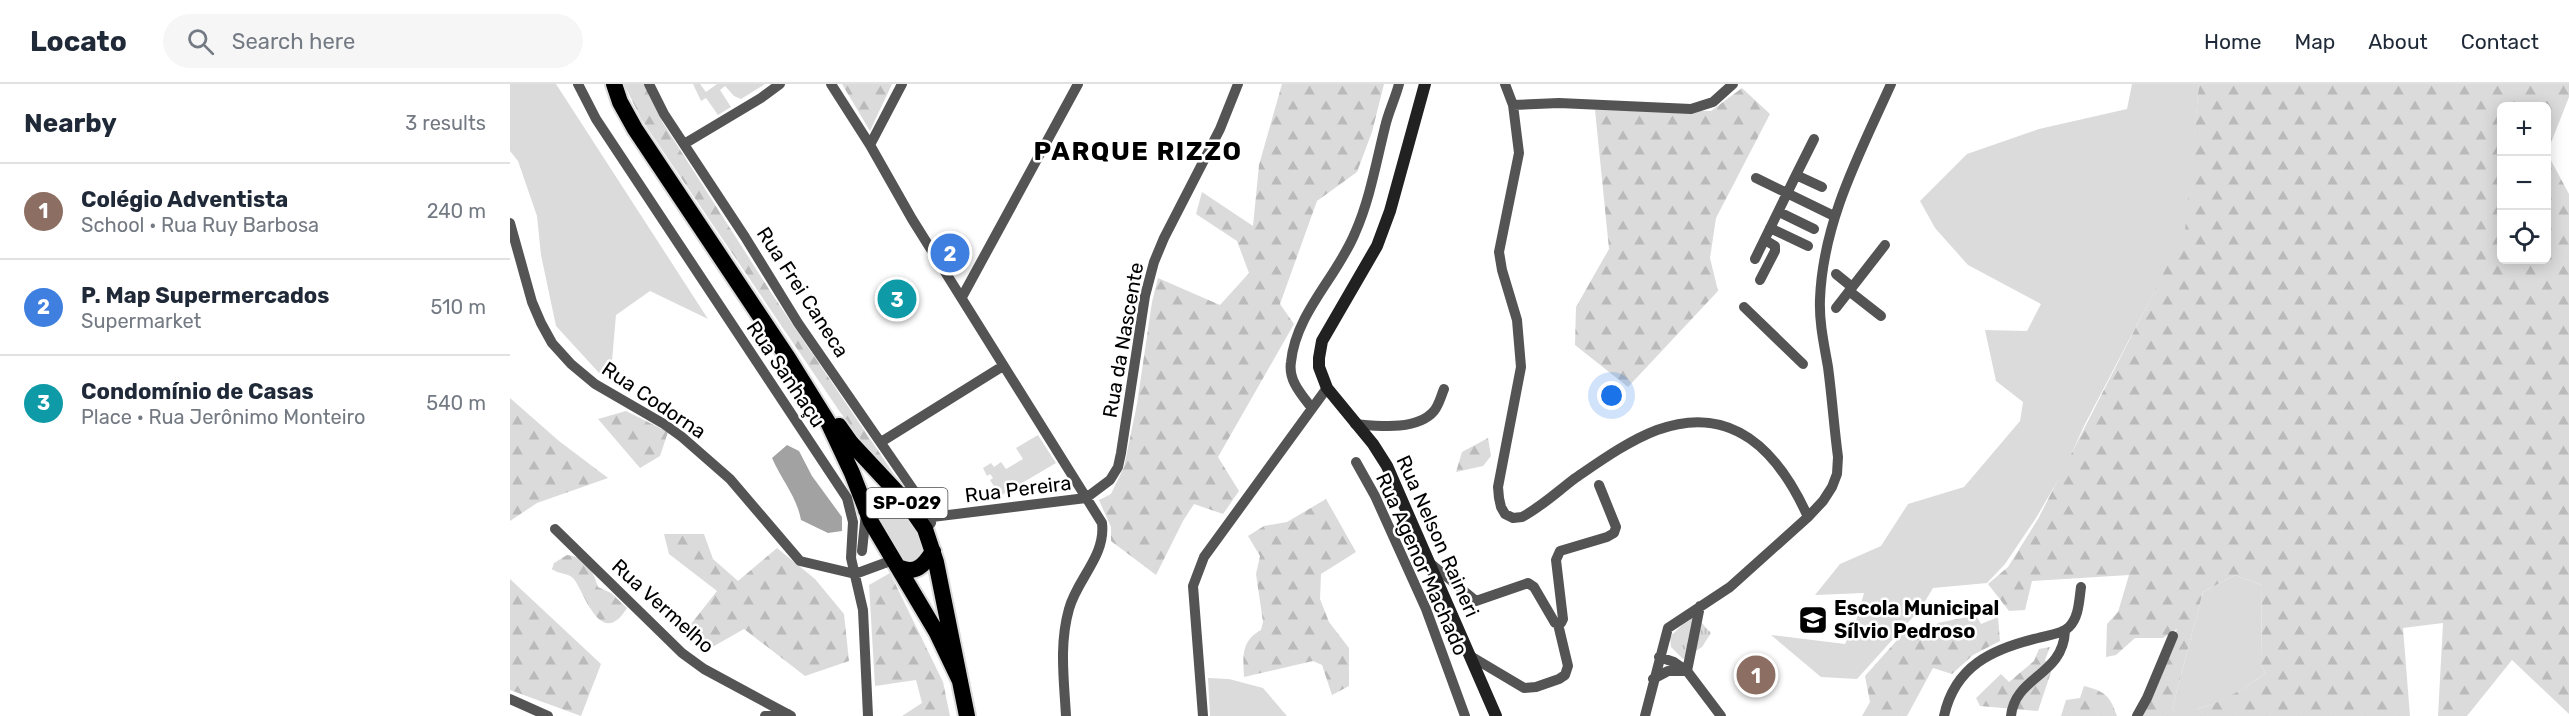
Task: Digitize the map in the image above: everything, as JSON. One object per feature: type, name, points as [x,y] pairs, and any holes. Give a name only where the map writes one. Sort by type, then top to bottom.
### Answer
[{"type":"highway","name":"SP-029","points":[[614,84],[626,114],[664,175],[788,358],[851,443],[929,523],[967,716]]},
{"type":"highway","name":"SP-029","points":[[788,358],[836,437],[866,510],[937,633],[960,681]]},
{"type":"highway","name":"SP-029","points":[[881,538],[875,516],[877,508],[884,501],[897,500],[907,503]]},
{"type":"highway","points":[[866,510],[884,501]]},
{"type":"highway","points":[[896,563],[906,570],[918,569],[923,566],[933,551]]},
{"type":"main road","name":"Rua Nelson Raineri","points":[[1425,84],[1390,211],[1377,246],[1320,347],[1319,368],[1327,388],[1373,444],[1387,466],[1496,716]]},
{"type":"street","name":"Rua Sanhaçu","points":[[578,84],[596,119],[847,498],[853,522],[851,558],[861,564],[868,716]]},
{"type":"street","points":[[650,87],[661,84]]},
{"type":"street","points":[[684,144],[761,98],[780,84]]},
{"type":"street","points":[[831,84],[1003,366],[1097,513],[1103,533],[1096,556],[1072,597],[1065,626],[1063,646],[1066,716]]},
{"type":"street","points":[[870,145],[902,84]]},
{"type":"street","points":[[962,297],[1078,84]]},
{"type":"street","name":"Rua da Nascente","points":[[1086,498],[1110,480],[1118,467],[1145,296],[1154,262],[1220,129],[1238,84]]},
{"type":"street","points":[[1311,406],[1295,384],[1291,373],[1295,344],[1309,312],[1355,234],[1366,204],[1385,125],[1399,84]]},
{"type":"street","points":[[1508,84],[1513,105],[1519,165],[1500,236],[1498,252],[1517,320],[1521,367],[1498,487],[1501,507],[1505,514],[1513,518],[1522,517],[1574,479],[1638,439],[1663,428],[1693,422],[1725,427],[1739,432],[1762,446],[1784,473],[1808,518]]},
{"type":"street","points":[[1513,105],[1559,103],[1691,109],[1713,102],[1733,84]]},
{"type":"street","points":[[1645,716],[1668,628],[1734,583],[1808,518],[1823,501],[1837,474],[1838,457],[1821,330],[1822,272],[1834,216],[1841,196],[1891,84]]},
{"type":"street","name":"Rua Frei Caneca","points":[[650,87],[798,323],[881,442],[929,523]]},
{"type":"street","points":[[1755,259],[1814,139]]},
{"type":"street","points":[[1796,175],[1822,188]]},
{"type":"street","points":[[1756,178],[1834,216]]},
{"type":"street","points":[[1779,212],[1814,229]]},
{"type":"street","name":"Rua Codorna","points":[[510,223],[532,302],[541,323],[552,343],[571,364],[595,384],[682,437],[730,479],[801,561],[861,564]]},
{"type":"street","points":[[1770,228],[1808,246]]},
{"type":"street","points":[[1760,280],[1775,251],[1774,246],[1765,240]]},
{"type":"street","points":[[1837,301],[1851,289],[1884,244]]},
{"type":"street","points":[[1836,274],[1881,316]]},
{"type":"street","points":[[1743,308],[1803,364]]},
{"type":"street","points":[[881,442],[1003,366]]},
{"type":"street","points":[[1203,716],[1193,605],[1193,586],[1197,571],[1204,557],[1311,406],[1327,388]]},
{"type":"street","points":[[1355,424],[1373,426],[1417,422],[1434,411],[1444,389]]},
{"type":"street","name":"Rua Agenor Machado","points":[[1356,462],[1375,496],[1426,609],[1465,716]]},
{"type":"street","points":[[1558,624],[1563,619],[1556,560],[1560,551],[1608,537],[1614,533],[1616,527],[1599,485]]},
{"type":"street","name":"Rua Pereira","points":[[929,523],[1086,498]]},
{"type":"street","points":[[866,510],[861,564],[896,563]]},
{"type":"street","name":"Rua Vermelho","points":[[555,529],[682,653],[704,669],[789,715]]},
{"type":"street","points":[[1429,562],[1476,601],[1528,583],[1534,586],[1555,623],[1558,624],[1568,666],[1565,675],[1559,679],[1536,687],[1524,688],[1472,657]]},
{"type":"street","points":[[1944,716],[1953,687],[1981,659],[2022,642],[2065,631],[2075,616],[2081,587]]},
{"type":"street","points":[[1687,671],[1699,609]]},
{"type":"street","points":[[2011,716],[2017,697],[2062,652],[2065,631]]},
{"type":"street","points":[[2137,716],[2173,636]]},
{"type":"street","points":[[1659,657],[1674,662],[1687,671],[1721,716]]},
{"type":"street","points":[[1653,679],[1668,671],[1687,671]]},
{"type":"street","points":[[510,699],[548,716]]},
{"type":"street","points":[[765,716],[789,715]]},
{"type":"green space","points":[[510,84],[556,84],[708,319],[650,291],[616,315],[611,372],[601,375],[556,326],[541,255],[537,216],[518,161],[510,151]]},
{"type":"green space","points":[[624,84],[645,84],[663,123],[772,294],[908,495],[863,443],[840,412],[641,119]]},
{"type":"green space","points":[[693,84],[700,84],[706,92],[717,84],[765,84],[741,99],[734,96],[725,86],[720,90],[731,107],[718,115],[706,98],[701,101]]},
{"type":"green space","points":[[842,84],[892,84],[870,131]]},
{"type":"green space","points":[[1282,84],[1384,84],[1372,132],[1357,172],[1317,201],[1280,304],[1294,324],[1218,457],[1239,491],[1223,514],[1194,504],[1156,575],[1111,541],[1111,527],[1099,500],[1111,494],[1124,467],[1158,278],[1220,305],[1249,273],[1237,241],[1196,214],[1202,192],[1253,226],[1259,165]]},
{"type":"green space","points":[[2132,84],[2199,84],[2186,231],[2084,426],[2064,470],[2036,518],[2005,564],[1987,583],[1933,588],[1921,608],[1857,679],[1821,677],[1771,635],[1845,644],[1856,621],[1864,593],[1815,595],[1840,564],[1881,546],[1908,504],[1964,487],[2020,421],[2023,402],[1996,381],[1985,330],[2027,331],[2041,304],[1968,265],[1935,228],[1920,201],[1967,154],[2039,129],[2127,109]]},
{"type":"green space","points":[[2199,84],[2569,84],[2569,97],[2551,143],[2551,102],[2497,102],[2497,264],[2551,264],[2551,160],[2569,194],[2569,714],[2512,660],[2467,716],[2438,716],[2443,623],[2403,628],[2410,716],[2138,716],[2150,696],[2177,629],[2163,638],[2135,638],[2116,655],[2106,657],[2107,624],[2118,612],[2129,575],[2032,581],[2025,610],[2009,611],[1988,584],[2008,567],[2038,519],[2185,231]],"holes":[[[2235,575],[2262,585],[2261,665],[2266,673],[2233,694],[2209,705],[2197,709],[2172,709],[2203,592]]]},
{"type":"green space","points":[[1742,88],[1770,114],[1716,218],[1710,258],[1718,291],[1628,387],[1575,345],[1576,307],[1609,249],[1595,110],[1711,111]]},
{"type":"green space","points":[[510,398],[559,441],[608,478],[537,503],[510,521]]},
{"type":"green space","points":[[626,411],[668,432],[660,456],[640,468],[598,419]]},
{"type":"green space","points":[[1038,435],[1056,463],[1000,496],[990,480],[993,478],[990,474],[987,476],[983,468],[991,463],[994,467],[1001,462],[1006,469],[1023,459],[1016,448]]},
{"type":"green space","points":[[1488,438],[1491,456],[1483,466],[1456,472],[1462,452]]},
{"type":"green space","points":[[1326,499],[1356,552],[1321,574],[1320,599],[1329,622],[1349,648],[1349,686],[1332,695],[1322,665],[1313,661],[1244,677],[1244,656],[1247,644],[1254,634],[1261,630],[1263,622],[1256,574],[1260,556],[1248,536],[1264,526],[1287,522]]},
{"type":"green space","points":[[891,504],[898,508],[914,526],[921,541],[923,557],[909,564],[901,558],[878,516],[879,511]]},
{"type":"green space","points":[[664,534],[704,534],[713,559],[738,581],[777,548],[815,579],[844,614],[849,661],[805,676],[744,629],[707,650],[684,633],[717,591],[669,554]]},
{"type":"green space","points":[[567,555],[584,562],[591,570],[598,587],[611,593],[627,608],[618,619],[610,623],[603,622],[591,609],[574,579],[552,569],[554,563]]},
{"type":"green space","points":[[890,573],[943,682],[950,716],[902,716],[922,703],[916,680],[875,686],[869,585]]},
{"type":"green space","points":[[2235,575],[2262,585],[2261,665],[2266,673],[2226,700],[2184,713],[2172,709],[2203,592]]},
{"type":"green space","points":[[510,579],[601,664],[581,716],[510,690]]},
{"type":"green space","points":[[1976,615],[1981,624],[1998,617],[2000,641],[1973,655],[1952,674],[1933,668],[1907,716],[1862,716],[1870,702],[1865,676],[1906,630],[1923,641],[1938,623]]},
{"type":"green space","points":[[1690,617],[1700,621],[1711,633],[1702,647],[1683,659],[1671,647],[1670,637]]},
{"type":"green space","points":[[2050,647],[2045,660],[2051,672],[2038,711],[1980,706],[1976,698],[2001,674],[2009,682],[2034,661],[2039,649]]},
{"type":"green space","points":[[1208,678],[1229,679],[1263,688],[1287,716],[1210,716]]},
{"type":"green space","points":[[2084,686],[2106,695],[2117,716],[2061,716],[2066,700],[2080,698]]},
{"type":"shaded area","points":[[787,445],[799,451],[812,476],[842,517],[842,531],[828,533],[801,520],[792,496],[772,458]]},
{"type":"place","name":"P. Map Supermercados","points":[[950,253]]},
{"type":"place","name":"Condomínio de Casas","points":[[897,299]]},
{"type":"place","name":"Escola Municipal Sílvio Pedroso","points":[[1813,620]]},
{"type":"place","name":"Colégio Adventista","points":[[1756,675]]},
{"type":"district","name":"PARQUE RIZZO","points":[[1138,151]]}]
